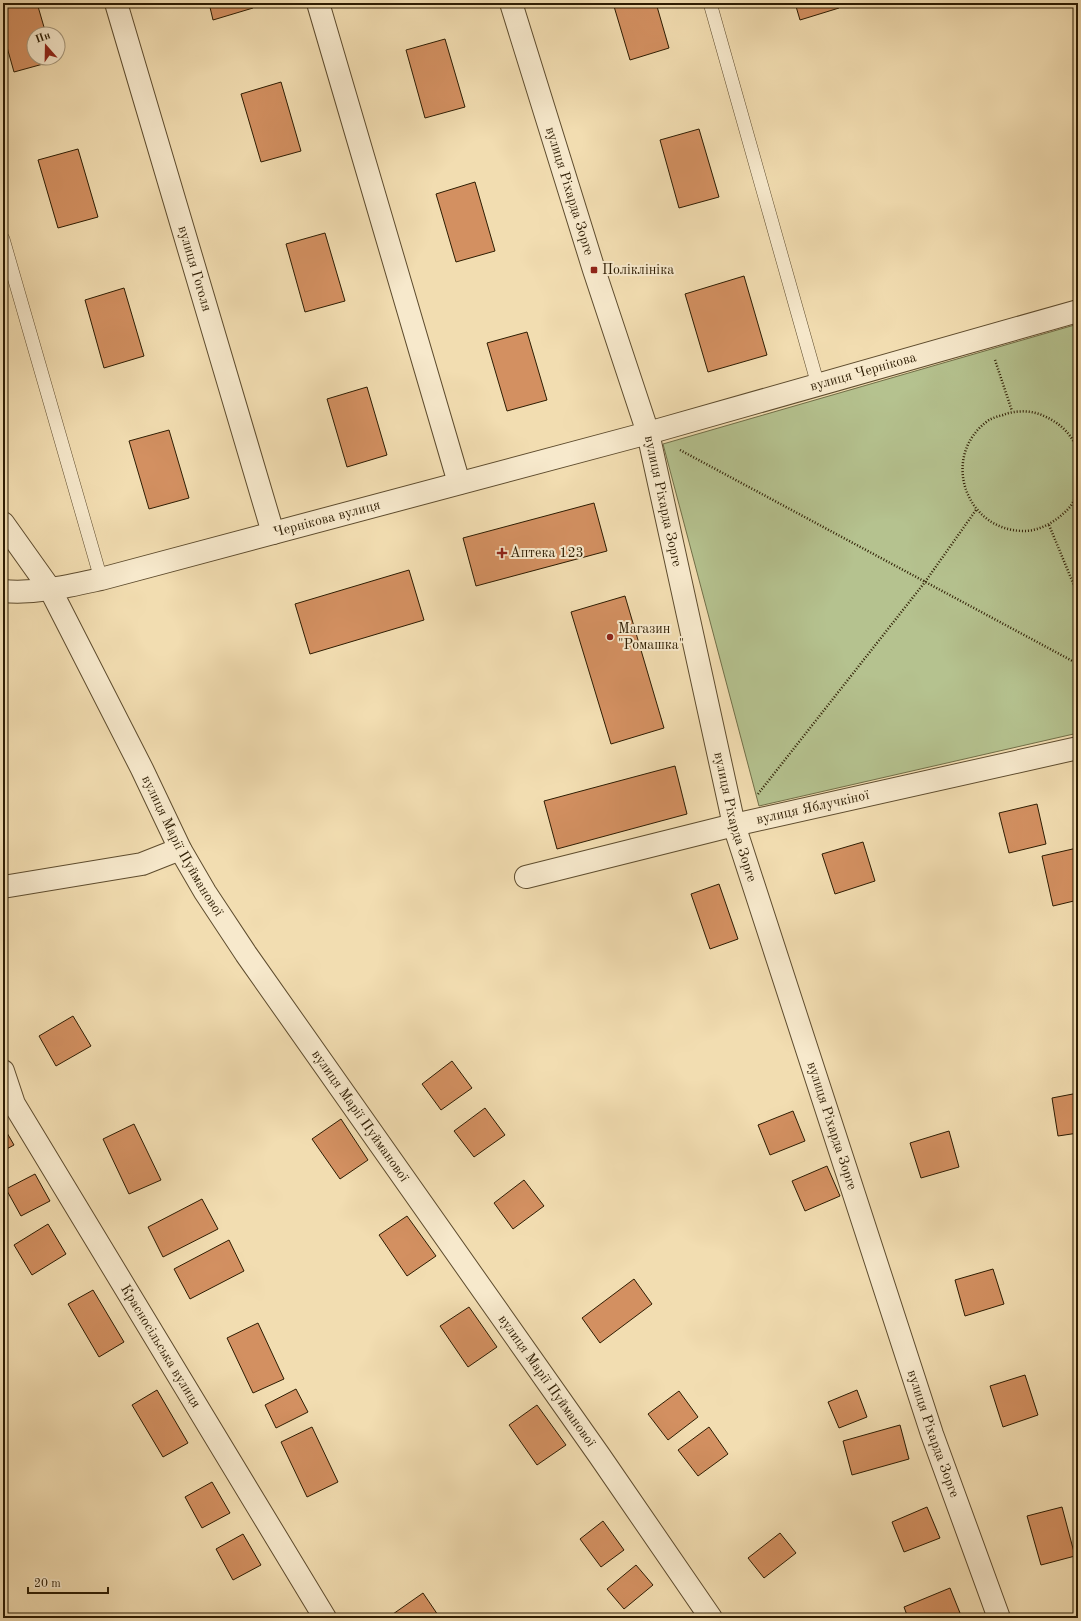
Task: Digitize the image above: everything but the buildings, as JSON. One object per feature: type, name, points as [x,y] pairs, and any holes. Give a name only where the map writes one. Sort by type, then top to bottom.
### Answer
[{"type":"street","name":"вулиця Гоголя","points":[[116,3],[273,533]]},
{"type":"street","points":[[318,3],[459,483]]},
{"type":"street","name":"вулиця Ріхарда Зорге","points":[[511,3],[594,270],[648,433],[734,825],[932,1434],[999,1618]]},
{"type":"street","name":"вулиця Чернікова","points":[[648,433],[1078,311]]},
{"type":"street","name":"Чернікова вулиця","points":[[3,591],[13,592],[50,589],[101,579],[648,433]]},
{"type":"street","points":[[3,523],[50,589]]},
{"type":"street","name":"вулиця Марії Пуйманової","points":[[50,589],[142,769],[180,849],[205,892],[246,954],[594,1448],[711,1618]]},
{"type":"street","name":"вулиця Яблучкіної","points":[[526,877],[734,825],[1078,748]]},
{"type":"street","points":[[3,887],[142,864],[180,849]]},
{"type":"street","name":"Красносільська вулиця","points":[[3,1071],[14,1104],[325,1618]]},
{"type":"lane","points":[[710,3],[818,385]]},
{"type":"lane","points":[[3,239],[101,579]]},
{"type":"path","points":[[988,337],[1012,411]]},
{"type":"path","points":[[1078,452],[1075,442],[1057,422],[1038,413],[1012,411],[989,420],[974,434],[966,446],[962,466],[963,486],[976,510],[998,526],[1024,531],[1049,525],[1070,507],[1078,492]]},
{"type":"path","points":[[648,433],[1078,664]]},
{"type":"path","points":[[734,825],[925,582],[976,510]]},
{"type":"path","points":[[1049,525],[1078,595]]},
{"type":"green space","points":[[1078,324],[1078,733],[759,806],[663,444]]},
{"type":"place","name":"Поліклініка","points":[[594,270]]},
{"type":"place","name":"Аптека 123","points":[[502,553]]},
{"type":"place","name":"Магазин \"Ромашка\"","points":[[610,637]]}]
